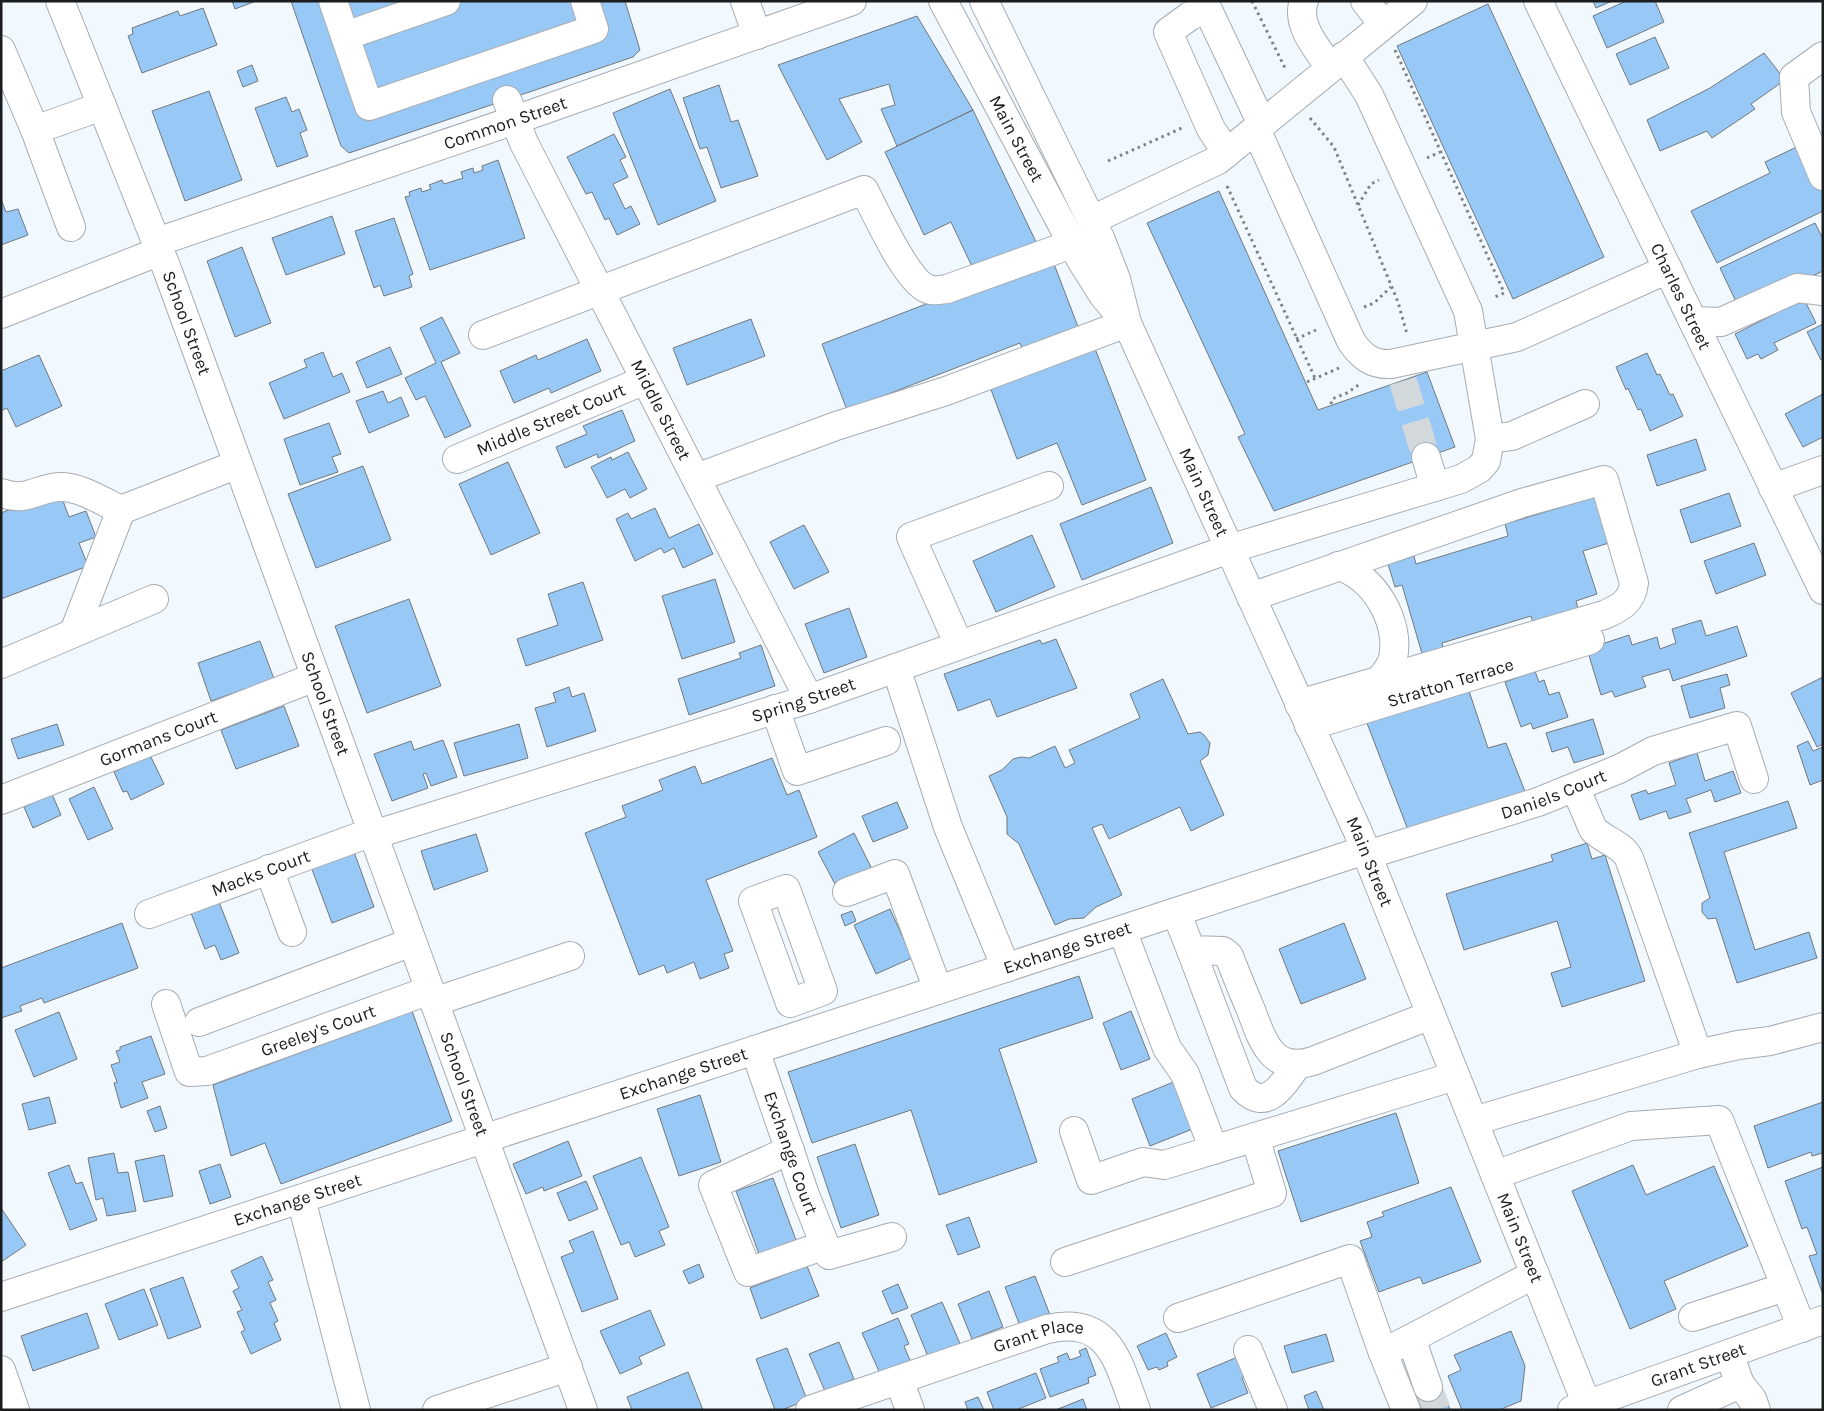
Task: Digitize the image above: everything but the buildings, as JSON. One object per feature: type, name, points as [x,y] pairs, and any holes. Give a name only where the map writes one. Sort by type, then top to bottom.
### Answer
[{"type":"street","name":"School Street","points":[[60,1],[158,247],[583,1410]]},
{"type":"street","points":[[333,1],[369,106],[594,29],[585,1]]},
{"type":"street","points":[[345,36],[446,1]]},
{"type":"street","points":[[745,1],[757,35]]},
{"type":"street","name":"Common Street","points":[[1,314],[158,247],[511,110],[757,35],[852,1]]},
{"type":"street","name":"Main Street","points":[[943,1],[1072,244],[1103,295],[1127,323]]},
{"type":"street","name":"Main Street","points":[[984,1],[1092,220],[1116,279],[1127,323],[1366,853],[1535,1274],[1583,1408]]},
{"type":"street","points":[[1304,1],[1303,18],[1306,30],[1369,95],[1468,311],[1490,439],[1517,434],[1585,404]]},
{"type":"street","points":[[1365,1],[1383,24]]},
{"type":"street","points":[[1092,220],[1203,168],[1227,153],[1337,61],[1413,1]]},
{"type":"street","name":"Charles Street","points":[[1538,1],[1823,590]]},
{"type":"street","points":[[1227,153],[1211,129],[1168,32],[1190,16],[1207,8],[1341,318],[1360,354],[1376,363],[1405,367],[1475,346],[1525,335],[1668,269]]},
{"type":"street","points":[[1,50],[35,130],[71,227]]},
{"type":"street","points":[[1823,56],[1794,77],[1796,112],[1823,176]]},
{"type":"street","points":[[35,130],[102,106]]},
{"type":"street","name":"Middle Street","points":[[511,110],[524,143],[809,699]]},
{"type":"street","points":[[483,335],[864,190],[910,273],[924,288],[933,291],[946,289],[1072,244]]},
{"type":"street","points":[[1693,320],[1721,322],[1797,288],[1823,291]]},
{"type":"street","points":[[696,478],[836,426],[946,391],[1127,323]]},
{"type":"street","name":"Middle Street Court","points":[[456,459],[646,380]]},
{"type":"street","name":"Spring Street","points":[[372,834],[809,699],[1229,549],[1461,479],[1480,469],[1489,451],[1490,439]]},
{"type":"street","points":[[1426,457],[1435,487]]},
{"type":"street","points":[[1,493],[20,498],[54,488],[70,488],[122,510],[238,464]]},
{"type":"street","points":[[1774,488],[1823,470]]},
{"type":"street","points":[[1251,597],[1522,503],[1604,480],[1634,583],[1631,598],[1624,605],[1604,615],[1379,681],[1304,715]]},
{"type":"street","points":[[959,645],[911,537],[1049,486]]},
{"type":"street","points":[[74,632],[122,510]]},
{"type":"street","points":[[1338,566],[1354,572],[1369,584],[1382,603],[1390,624],[1393,655],[1391,664],[1379,681]]},
{"type":"street","points":[[1,664],[154,599]]},
{"type":"street","name":"Stratton Terrace","points":[[1304,715],[1590,640]]},
{"type":"street","points":[[896,668],[948,827],[1006,968]]},
{"type":"street","name":"Gormans Court","points":[[1,800],[315,677]]},
{"type":"street","points":[[775,709],[797,772],[886,741]]},
{"type":"street","name":"Daniels Court","points":[[1366,853],[1527,806],[1575,788],[1660,749],[1737,726],[1754,779]]},
{"type":"street","points":[[1575,788],[1593,829],[1598,835],[1620,847],[1629,858],[1698,1054]]},
{"type":"street","name":"Macks Court","points":[[149,914],[269,869],[372,834]]},
{"type":"street","name":"Exchange Street","points":[[1,1298],[1176,912],[1366,853]]},
{"type":"street","points":[[269,869],[292,932]]},
{"type":"street","points":[[847,892],[895,874],[938,990]]},
{"type":"street","points":[[1176,912],[1243,1088],[1254,1096],[1269,1096],[1281,1088],[1297,1064]]},
{"type":"street","points":[[1122,930],[1166,1048],[1185,1074],[1214,1150]]},
{"type":"street","points":[[199,1022],[412,942]]},
{"type":"street","points":[[1191,950],[1223,951],[1229,956],[1267,1048],[1280,1060],[1297,1064],[1313,1061],[1431,1015]]},
{"type":"street","name":"Greeley's Court","points":[[166,1004],[189,1072],[207,1071],[432,996],[570,956]]},
{"type":"street","points":[[814,995],[825,1027]]},
{"type":"street","points":[[1474,1122],[1698,1054],[1777,1039],[1823,1027]]},
{"type":"street","name":"Exchange Court","points":[[755,1050],[827,1250]]},
{"type":"street","points":[[1074,1131],[1091,1180],[1143,1162],[1164,1165],[1455,1076]]},
{"type":"street","points":[[1495,1175],[1631,1126],[1719,1120],[1785,1286],[1812,1324]]},
{"type":"street","points":[[1065,1262],[1272,1193],[1255,1137]]},
{"type":"street","points":[[790,1150],[714,1186],[748,1272],[827,1250],[892,1237]]},
{"type":"street","points":[[301,1199],[356,1410]]},
{"type":"street","points":[[1178,1318],[1350,1259],[1383,1353],[1406,1410]]},
{"type":"street","points":[[1383,1353],[1412,1340],[1535,1274]]},
{"type":"street","points":[[1693,1318],[1785,1286]]},
{"type":"street","name":"Grant Street","points":[[1583,1408],[1812,1324]]},
{"type":"street","name":"Grant Place","points":[[810,1410],[1047,1329],[1064,1325],[1081,1326],[1095,1333],[1107,1343],[1116,1358],[1136,1410]]},
{"type":"street","points":[[1412,1340],[1428,1387]]},
{"type":"street","points":[[1248,1350],[1273,1410]]},
{"type":"street","points":[[1729,1354],[1740,1384],[1752,1399],[1756,1410]]},
{"type":"street","points":[[437,1410],[568,1367]]},
{"type":"street","points":[[1,1370],[14,1409]]},
{"type":"street","points":[[899,1380],[910,1410]]},
{"type":"street","points":[[1682,1410],[1740,1384]]},
{"type":"path","points":[[1252,1],[1288,75]]},
{"type":"path","points":[[1309,116],[1334,147],[1398,302],[1405,367]]},
{"type":"path","points":[[1108,161],[1185,126]]},
{"type":"path","points":[[1224,181],[1315,378]]},
{"type":"path","points":[[1307,382],[1350,363],[1360,354]]},
{"type":"tunnel","points":[[1403,381],[1426,457]]},
{"type":"tunnel","points":[[1428,1387],[1437,1410]]}]
